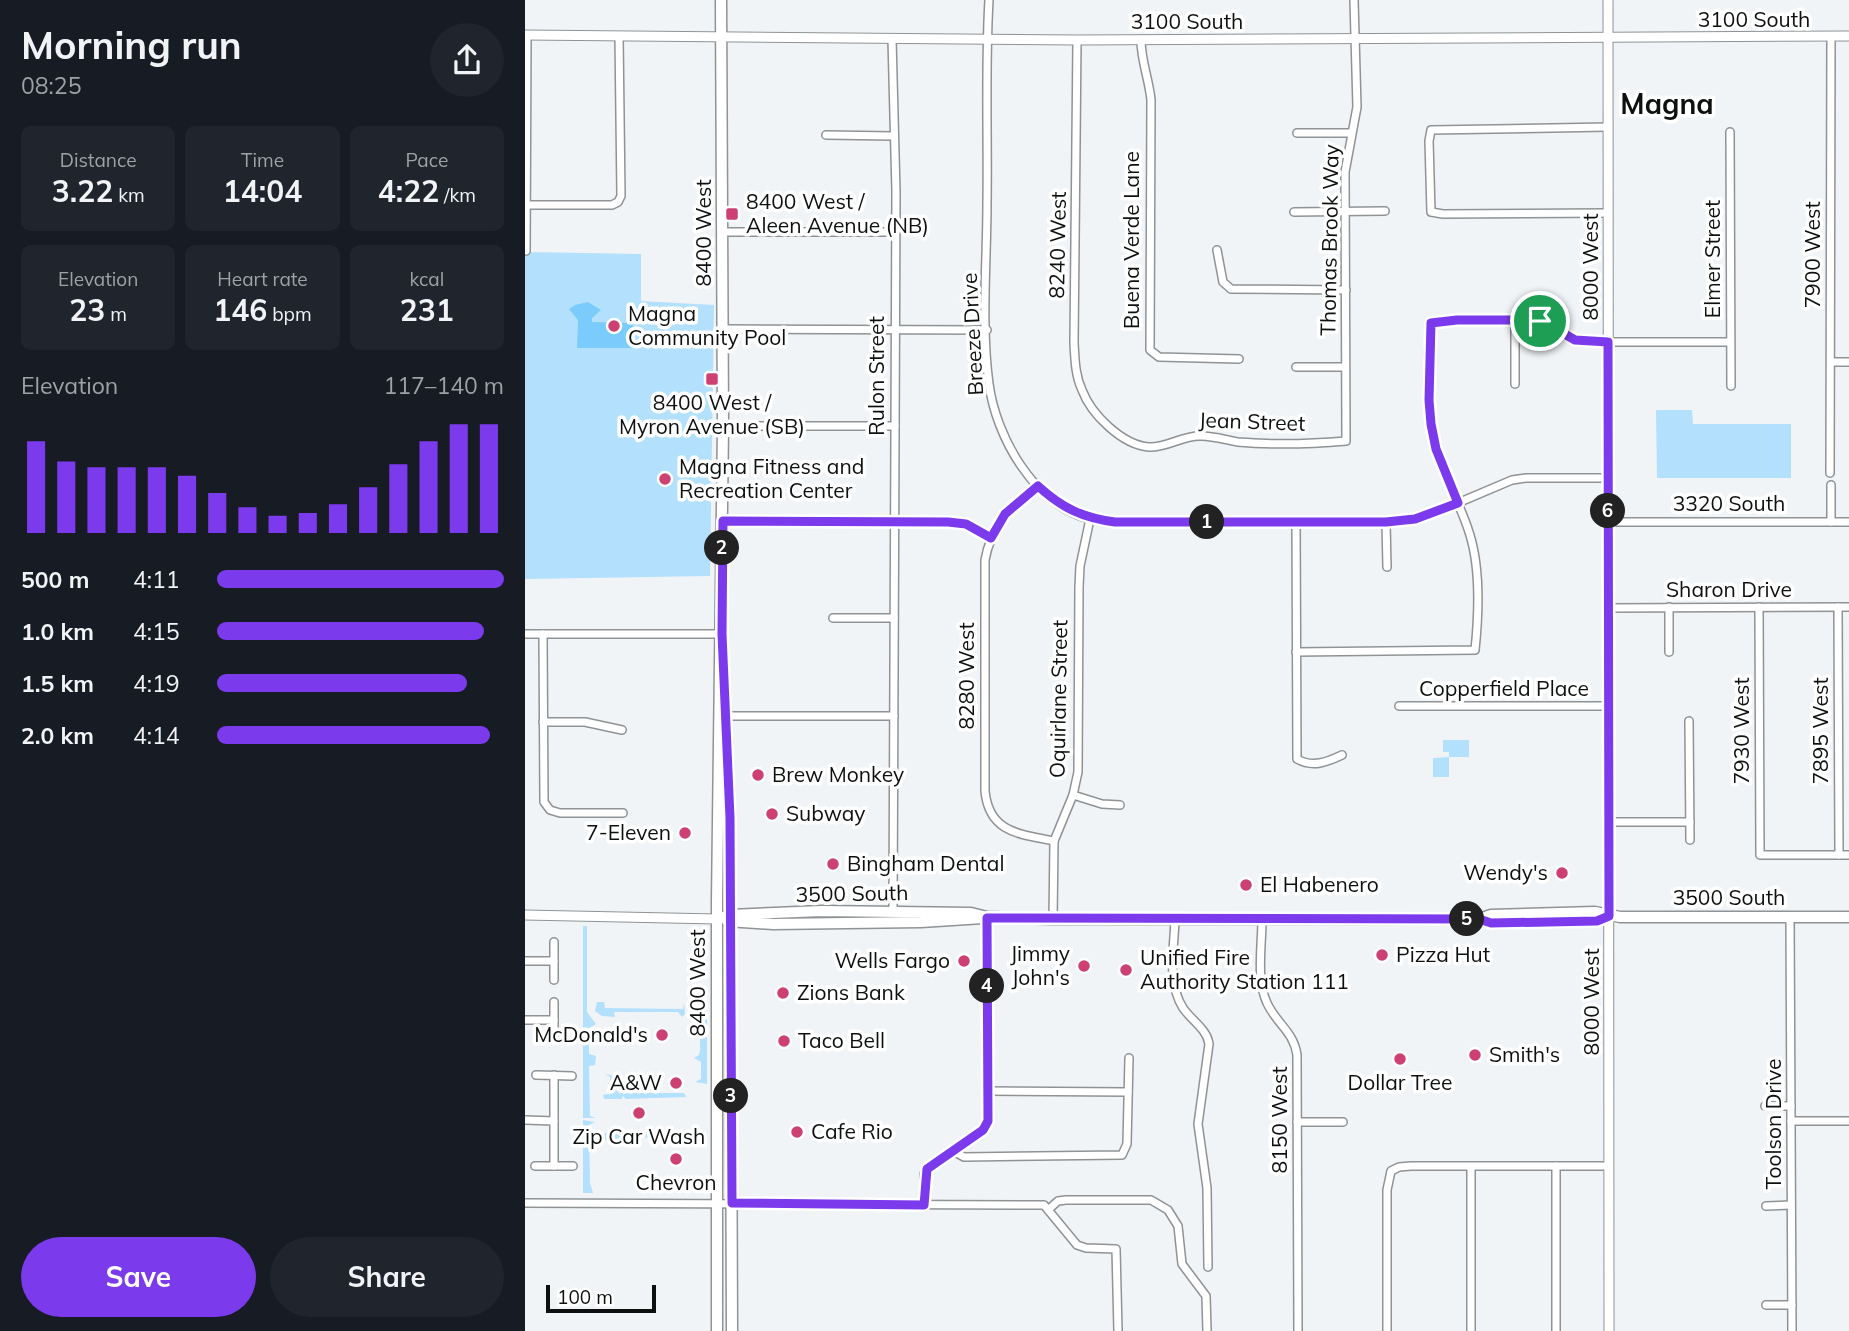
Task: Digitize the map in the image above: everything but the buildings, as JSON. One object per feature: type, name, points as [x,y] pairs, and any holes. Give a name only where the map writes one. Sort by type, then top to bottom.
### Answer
[{"type":"main road","name":"8400 West","points":[[721,0],[722,634],[730,919],[732,1331]]},
{"type":"main road","name":"8400 West","points":[[717,1331],[717,919],[723,716]]},
{"type":"main road","name":"3500 South","points":[[717,919],[773,924],[971,914],[987,918],[1053,919],[1479,919],[1491,923],[1597,921],[1609,916],[1849,917]]},
{"type":"street","name":"Breeze Drive","points":[[989,0],[989,385],[996,411],[1017,458],[1038,486],[1056,502],[1090,519],[1146,522],[1386,522],[1415,519],[1526,478],[1608,478]]},
{"type":"street","name":"Thomas Brook Way","points":[[1346,441],[1345,172],[1350,133],[1357,107],[1355,0]]},
{"type":"street","name":"8000 West","points":[[1608,0],[1609,1331]]},
{"type":"street","name":"3100 South","points":[[526,35],[988,40],[1849,36]]},
{"type":"street","points":[[526,35],[526,251]]},
{"type":"street","points":[[526,205],[612,205],[618,202],[621,196],[619,36]]},
{"type":"street","name":"7900 West","points":[[1830,473],[1831,36]]},
{"type":"street","name":"Rulon Street","points":[[892,39],[893,136],[897,192],[893,522],[893,917]]},
{"type":"street","name":"8240 West","points":[[1077,40],[1076,371],[1081,390],[1091,407],[1119,434]]},
{"type":"street","name":"Buena Verde Lane","points":[[1141,40],[1143,68],[1151,100],[1150,350],[1160,357],[1239,359]]},
{"type":"street","points":[[1608,127],[1431,130],[1431,212],[1608,213]]},
{"type":"street","name":"Elmer Street","points":[[1730,132],[1731,386]]},
{"type":"street","points":[[1297,133],[1350,133]]},
{"type":"street","points":[[826,135],[893,136]]},
{"type":"street","points":[[1294,212],[1385,211]]},
{"type":"street","points":[[723,232],[895,232]]},
{"type":"street","points":[[1217,250],[1223,282],[1231,289],[1346,290]]},
{"type":"street","points":[[1515,320],[1515,384]]},
{"type":"street","points":[[1296,652],[1475,650],[1476,564],[1468,530],[1436,449],[1431,424],[1431,323],[1540,321],[1575,340],[1730,342]]},
{"type":"street","points":[[723,328],[987,330]]},
{"type":"street","points":[[1831,362],[1849,362]]},
{"type":"street","points":[[1296,367],[1345,367]]},
{"type":"street","points":[[723,426],[895,426]]},
{"type":"street","name":"Jean Street","points":[[1119,434],[1137,444],[1151,447],[1202,436],[1251,442],[1346,441]]},
{"type":"street","points":[[1831,485],[1831,522]]},
{"type":"street","name":"8280 West","points":[[1038,486],[1005,514],[991,538],[984,574],[986,800],[994,819],[1003,827],[1053,841]]},
{"type":"street","name":"Oquirlane Street","points":[[1053,919],[1053,841],[1073,795],[1078,772],[1080,566],[1090,519]]},
{"type":"street","points":[[723,521],[966,524],[991,538]]},
{"type":"street","points":[[1296,521],[1297,759],[1307,765],[1328,762],[1342,755]]},
{"type":"street","points":[[1386,522],[1387,567]]},
{"type":"street","name":"3320 South","points":[[1609,522],[1849,522]]},
{"type":"street","points":[[1669,607],[1669,652]]},
{"type":"street","name":"7930 West","points":[[1759,607],[1760,855],[1839,855]]},
{"type":"street","name":"7895 West","points":[[1838,607],[1839,855]]},
{"type":"street","name":"Sharon Drive","points":[[1608,608],[1849,607]]},
{"type":"street","points":[[833,618],[894,618]]},
{"type":"street","points":[[525,634],[722,634]]},
{"type":"street","points":[[543,634],[544,797],[550,810],[560,813],[623,813]]},
{"type":"street","name":"Copperfield Place","points":[[1399,706],[1608,706]]},
{"type":"street","points":[[723,716],[894,716]]},
{"type":"street","points":[[1689,721],[1690,840]]},
{"type":"street","points":[[543,722],[585,722],[622,730]]},
{"type":"street","points":[[1073,795],[1102,804],[1120,805]]},
{"type":"street","points":[[1607,822],[1690,822]]},
{"type":"street","points":[[1839,855],[1849,855]]},
{"type":"street","name":"3500 South","points":[[525,915],[717,919]]},
{"type":"street","name":"Toolson Drive","points":[[1790,917],[1792,1331]]},
{"type":"street","points":[[924,1205],[925,1172],[985,1128],[988,1121],[987,918]]},
{"type":"street","points":[[1174,920],[1173,976],[1176,993],[1187,1013],[1205,1032],[1209,1044],[1198,1124],[1207,1188],[1208,1267]]},
{"type":"street","name":"8150 West","points":[[1262,920],[1262,989],[1268,1006],[1289,1031],[1296,1045],[1298,1331]]},
{"type":"street","points":[[554,942],[554,980]]},
{"type":"street","points":[[525,961],[554,961]]},
{"type":"street","points":[[554,1002],[554,1038]]},
{"type":"street","points":[[525,1020],[554,1020]]},
{"type":"street","points":[[953,1151],[964,1157],[1116,1157],[1124,1153],[1127,1147],[1129,1058]]},
{"type":"street","points":[[536,1075],[572,1076]]},
{"type":"street","points":[[554,1075],[554,1166]]},
{"type":"street","points":[[988,1091],[1128,1092]]},
{"type":"street","points":[[1765,1106],[1791,1106]]},
{"type":"street","points":[[525,1120],[554,1121]]},
{"type":"street","points":[[1791,1121],[1849,1121]]},
{"type":"street","points":[[1297,1122],[1343,1122]]},
{"type":"street","points":[[535,1166],[573,1166]]},
{"type":"street","points":[[1387,1331],[1387,1190],[1391,1171],[1411,1166],[1609,1166]]},
{"type":"street","points":[[1471,1167],[1471,1331]]},
{"type":"street","points":[[1556,1167],[1556,1331]]},
{"type":"street","points":[[1049,1209],[1058,1201],[1066,1199],[1151,1200],[1168,1210],[1178,1226],[1182,1264],[1206,1296],[1207,1331]]},
{"type":"street","points":[[525,1203],[1042,1205],[1049,1209],[1081,1247],[1116,1249],[1118,1331]]},
{"type":"street","points":[[1766,1206],[1791,1206]]},
{"type":"street","points":[[1766,1305],[1792,1305]]},
{"type":"shaded area","points":[[525,252],[641,254],[641,301],[714,305],[710,576],[525,579]]},
{"type":"shaded area","points":[[588,302],[601,310],[592,318],[592,322],[633,323],[633,348],[577,348],[578,320],[569,309]]},
{"type":"shaded area","points":[[1656,410],[1692,410],[1693,424],[1791,424],[1791,478],[1657,478]]},
{"type":"shaded area","points":[[1443,740],[1469,740],[1469,757],[1449,757],[1449,752],[1443,752]]},
{"type":"shaded area","points":[[1449,757],[1449,777],[1433,777],[1433,758]]},
{"type":"shaded area","points":[[583,926],[587,926],[587,1012],[596,1024],[589,1028],[589,1054],[596,1056],[595,1065],[589,1066],[590,1116],[596,1118],[583,1118]]},
{"type":"shaded area","points":[[597,1002],[604,1002],[605,1008],[683,1009],[684,1003],[685,1014],[682,1017],[678,1012],[614,1012],[615,1017],[602,1016],[595,1011]]},
{"type":"shaded area","points":[[696,1003],[707,1003],[707,1084],[695,1082],[701,1079],[701,1062],[694,1058],[699,1055],[700,1050],[700,1016],[694,1016]]},
{"type":"shaded area","points":[[605,1074],[614,1076],[615,1089],[619,1093],[684,1093],[686,1097],[626,1099],[623,1096],[622,1099],[604,1099],[603,1095],[610,1094],[610,1077]]},
{"type":"shaded area","points":[[583,1120],[595,1122],[589,1125],[590,1183],[593,1193],[583,1193]]},
{"type":"shaded area","points":[[606,1132],[683,1132],[684,1135],[606,1140],[603,1137]]},
{"type":"place","name":"8400 West / Aleen Avenue (NB)","points":[[732,214]]},
{"type":"place","name":"Magna Community Pool","points":[[614,326]]},
{"type":"place","name":"8400 West / Myron Avenue (SB)","points":[[712,379]]},
{"type":"place","name":"Magna Fitness and Recreation Center","points":[[665,479]]},
{"type":"place","name":"Brew Monkey","points":[[758,775]]},
{"type":"place","name":"Subway","points":[[772,814]]},
{"type":"place","name":"7-Eleven","points":[[685,833]]},
{"type":"place","name":"Bingham Dental","points":[[833,864]]},
{"type":"place","name":"Wendy's","points":[[1562,873]]},
{"type":"place","name":"El Habenero","points":[[1246,885]]},
{"type":"place","name":"Pizza Hut","points":[[1382,955]]},
{"type":"place","name":"Wells Fargo","points":[[964,961]]},
{"type":"place","name":"Jimmy John's","points":[[1084,966]]},
{"type":"place","name":"Unified Fire Authority Station 111","points":[[1126,970]]},
{"type":"place","name":"Zions Bank","points":[[783,993]]},
{"type":"place","name":"McDonald's","points":[[662,1035]]},
{"type":"place","name":"Taco Bell","points":[[784,1041]]},
{"type":"place","name":"Smith's","points":[[1475,1055]]},
{"type":"place","name":"Dollar Tree","points":[[1400,1059]]},
{"type":"place","name":"A&W","points":[[676,1083]]},
{"type":"place","name":"Zip Car Wash","points":[[639,1113]]},
{"type":"place","name":"Cafe Rio","points":[[797,1132]]},
{"type":"place","name":"Chevron","points":[[676,1159]]},
{"type":"district","name":"Magna","points":[[1667,104]]},
{"type":"route","points":[[1457,320],[1540,321],[1575,340],[1608,342],[1609,916],[1597,921],[1491,923],[1479,919],[987,918],[988,1121],[983,1130],[927,1169],[924,1174],[924,1205],[732,1203],[730,818],[722,634],[723,521],[948,522],[966,524],[991,538],[1005,514],[1038,486],[1071,512],[1090,519],[1115,522],[1386,522],[1415,519],[1458,503],[1436,449],[1431,424],[1431,323],[1457,320]]}]
